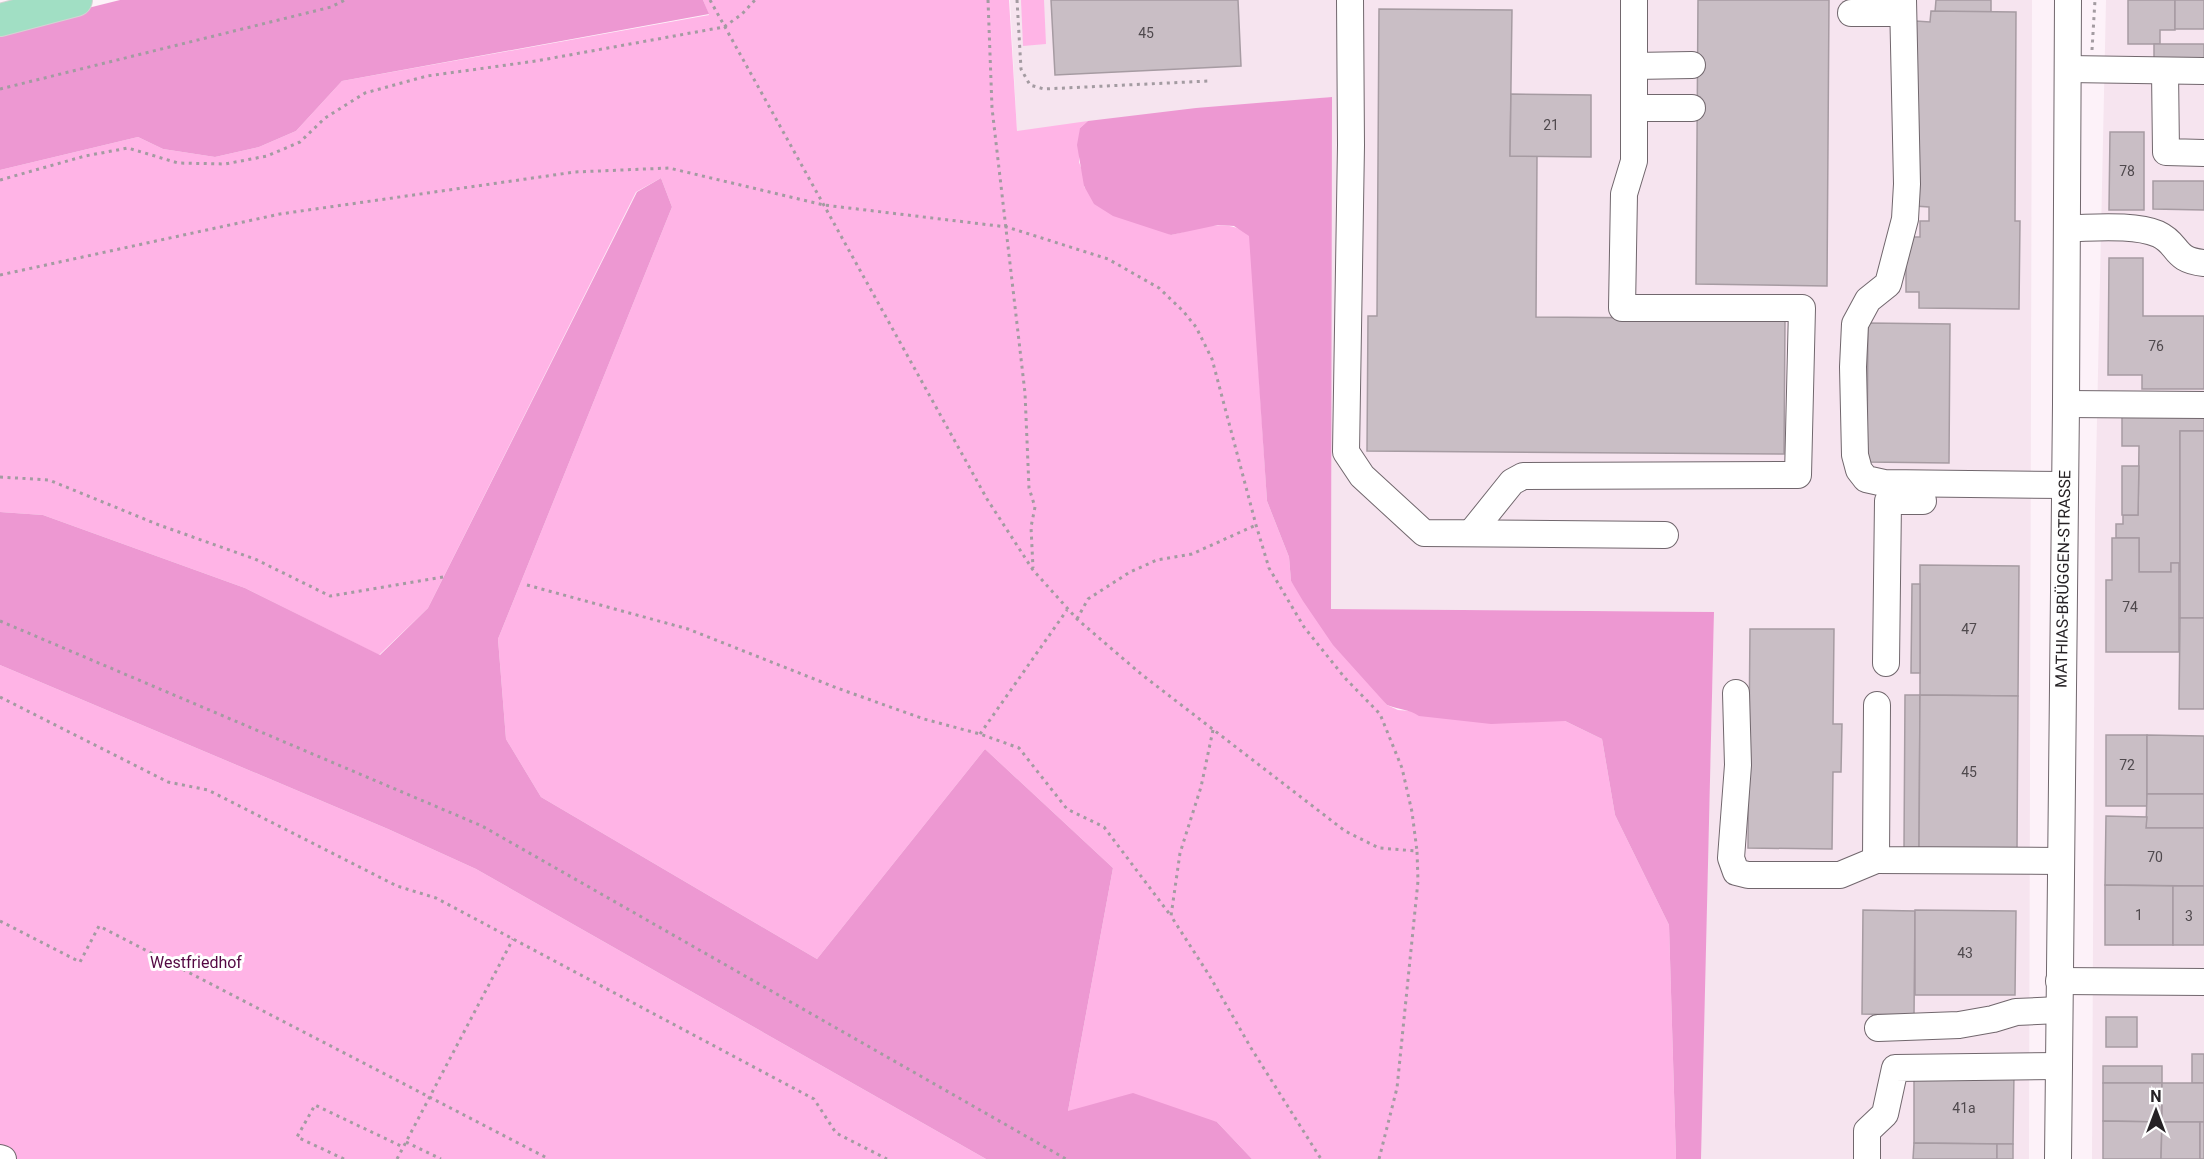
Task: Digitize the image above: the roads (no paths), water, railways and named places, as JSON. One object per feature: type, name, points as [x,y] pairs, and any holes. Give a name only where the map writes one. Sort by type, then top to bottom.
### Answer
[{"type":"main road","points":[[0,20],[76,0]]},
{"type":"street","points":[[1350,0],[1351,146],[1346,452],[1362,476],[1424,533],[1665,535]]},
{"type":"street","points":[[1471,533],[1512,482],[1523,476],[1798,475],[1802,308],[1622,308],[1624,194],[1635,161],[1634,0]]},
{"type":"street","name":"MATHIAS-BRÜGGEN-STRASSE","points":[[2058,1159],[2068,228],[2068,0]]},
{"type":"street","points":[[1851,13],[1903,7],[1907,184],[1905,219],[1888,284],[1868,300],[1856,324],[1853,367],[1855,455],[1859,470],[1866,479],[1884,483],[2064,494]]},
{"type":"street","points":[[1634,66],[1692,65]]},
{"type":"street","points":[[2068,69],[2204,71]]},
{"type":"street","points":[[2165,71],[2166,152],[2204,153]]},
{"type":"street","points":[[1634,108],[1692,108]]},
{"type":"street","points":[[2068,228],[2144,230],[2159,234],[2169,241],[2185,260],[2204,263]]},
{"type":"street","points":[[2066,404],[2204,405]]},
{"type":"street","points":[[1886,663],[1888,501],[2064,494]]},
{"type":"street","points":[[1736,693],[1737,765],[1731,858],[1736,872],[1748,875],[1840,875],[1876,860],[2060,861]]},
{"type":"street","points":[[1876,860],[1877,705]]},
{"type":"street","points":[[2059,981],[2204,982]]},
{"type":"street","points":[[1878,1028],[1959,1025],[2016,1012],[2059,1010]]},
{"type":"street","points":[[1868,1159],[1867,1131],[1885,1114],[1895,1068],[2059,1066]]},
{"type":"park label","name":"Westfriedhof","points":[[196,962]]}]
